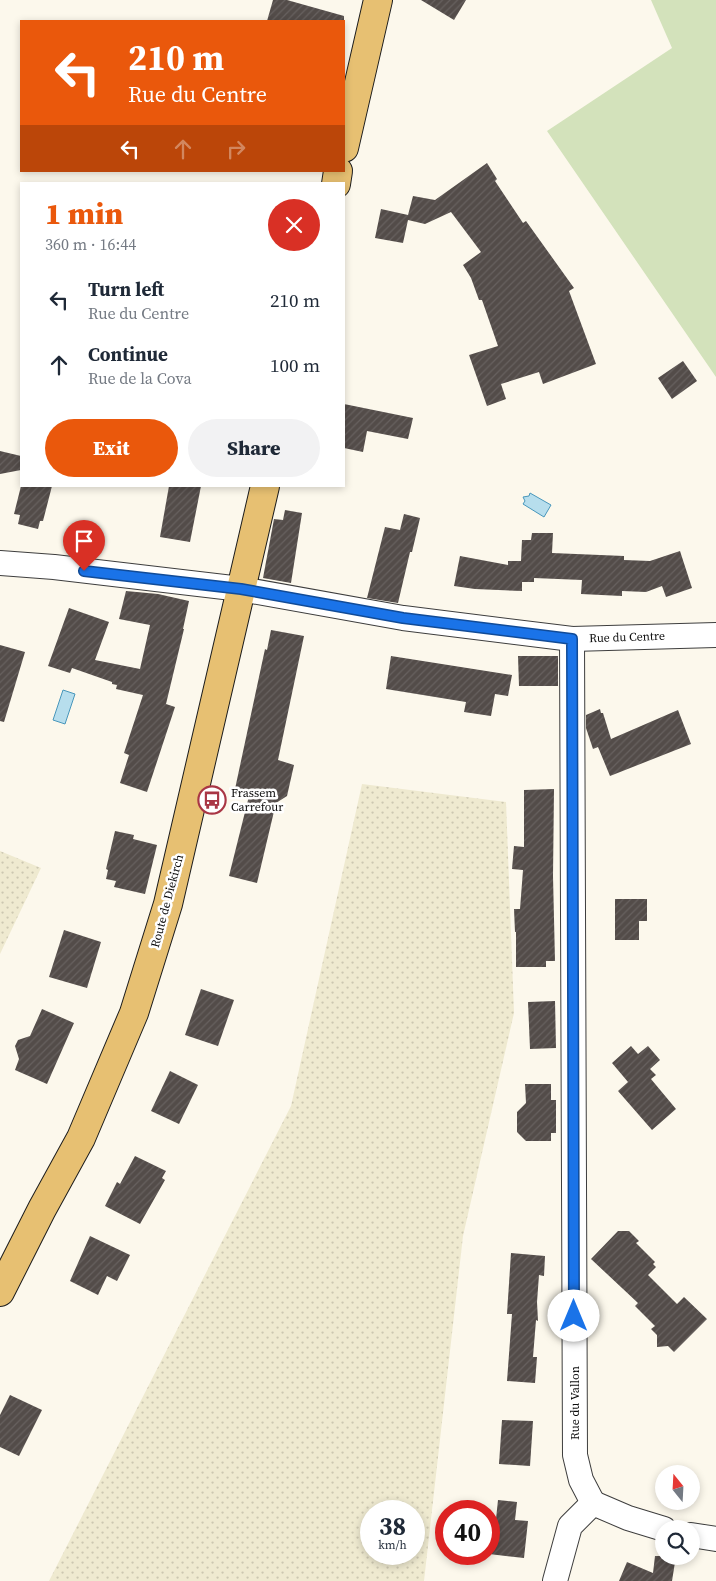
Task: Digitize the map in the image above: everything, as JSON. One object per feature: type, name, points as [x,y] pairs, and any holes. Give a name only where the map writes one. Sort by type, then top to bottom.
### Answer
[{"type":"main road","points":[[345,144],[378,0]]},
{"type":"main road","name":"Route de Diekirch","points":[[0,1292],[42,1208],[81,1138],[134,1014],[168,904],[265,487]]},
{"type":"street","name":"Rue du Centre","points":[[0,563],[54,567],[241,589],[403,618],[572,639],[716,635]]},
{"type":"street","name":"Rue du Vallon","points":[[572,639],[575,1455],[581,1480],[593,1503]]},
{"type":"street","points":[[555,1581],[570,1526],[593,1503],[628,1518],[655,1526]]},
{"type":"street","points":[[700,1536],[716,1539]]},
{"type":"shaded area","points":[[362,784],[506,802],[514,1013],[463,1236],[424,1581],[49,1581],[291,1106]]},
{"type":"shaded area","points":[[0,851],[41,868],[0,954]]},
{"type":"green space","points":[[651,0],[716,0],[716,377],[547,131],[672,48]]},
{"type":"water","points":[[530,493],[551,505],[544,517],[523,504],[525,501],[523,497],[529,496]]},
{"type":"water","points":[[63,690],[75,694],[65,724],[53,720]]},
{"type":"building","points":[[273,0],[287,0],[344,16],[344,20],[267,20]]},
{"type":"building","points":[[421,0],[466,0],[454,20]]},
{"type":"building","points":[[487,163],[497,179],[495,181],[523,223],[526,221],[574,288],[569,291],[596,364],[543,384],[539,372],[501,384],[506,399],[487,406],[469,355],[498,346],[482,300],[479,300],[471,278],[463,265],[481,252],[451,212],[425,224],[408,220],[403,243],[375,238],[381,209],[408,215],[413,196],[435,200]]},
{"type":"building","points":[[683,361],[697,381],[672,399],[658,378]]},
{"type":"building","points":[[345,404],[413,418],[408,439],[367,431],[363,452],[345,448]]},
{"type":"building","points":[[0,451],[20,456],[20,470],[0,474]]},
{"type":"building","points":[[21,487],[52,487],[43,521],[40,521],[38,529],[18,524],[20,515],[14,514]]},
{"type":"building","points":[[169,487],[201,487],[190,542],[160,537]]},
{"type":"building","points":[[285,510],[302,513],[291,583],[263,578],[274,519],[283,520]]},
{"type":"building","points":[[404,514],[420,518],[398,603],[367,598],[385,527],[400,530]]},
{"type":"building","points":[[532,533],[553,533],[552,553],[624,556],[624,560],[650,561],[680,551],[692,588],[666,597],[662,586],[646,592],[622,591],[622,596],[581,594],[582,580],[534,578],[534,582],[522,582],[522,591],[454,586],[460,556],[508,565],[508,561],[521,561],[522,540],[531,540]]},
{"type":"building","points":[[126,591],[158,594],[189,601],[166,704],[175,707],[147,792],[120,783],[129,755],[124,753],[143,695],[116,689],[117,685],[112,684],[112,682],[72,668],[70,673],[48,666],[69,608],[109,622],[95,660],[140,669],[150,625],[119,619]]},
{"type":"building","points":[[271,630],[304,636],[278,760],[294,765],[287,796],[276,803],[257,883],[229,876],[250,792],[235,789],[265,649],[267,650]]},
{"type":"building","points":[[0,645],[25,652],[4,722],[0,721]]},
{"type":"building","points":[[391,656],[512,675],[508,696],[495,694],[491,716],[464,712],[466,702],[386,689]]},
{"type":"building","points":[[518,656],[558,656],[558,686],[519,686]]},
{"type":"building","points":[[600,709],[611,739],[678,710],[691,744],[610,776],[598,747],[593,749],[586,728],[586,715]]},
{"type":"building","points":[[554,789],[553,876],[555,961],[546,961],[546,967],[516,967],[514,909],[520,909],[523,870],[512,869],[514,846],[524,847],[524,790]]},
{"type":"building","points":[[115,831],[134,835],[133,839],[157,845],[145,894],[114,887],[116,881],[106,879],[108,870],[106,869]]},
{"type":"building","points":[[615,899],[647,899],[647,921],[639,921],[639,940],[615,940]]},
{"type":"building","points":[[64,930],[101,942],[87,988],[49,977]]},
{"type":"building","points":[[201,989],[234,1000],[218,1046],[185,1035]]},
{"type":"building","points":[[555,1001],[556,1048],[530,1049],[528,1002]]},
{"type":"building","points":[[42,1009],[74,1023],[47,1084],[15,1070],[19,1059],[15,1046],[18,1040],[30,1036]]},
{"type":"building","points":[[631,1046],[638,1054],[648,1046],[660,1060],[650,1069],[656,1075],[651,1079],[676,1109],[652,1130],[618,1091],[628,1082],[612,1063]]},
{"type":"building","points":[[170,1071],[198,1085],[179,1124],[151,1111]]},
{"type":"building","points":[[525,1084],[551,1084],[551,1100],[556,1100],[556,1133],[551,1133],[551,1141],[526,1141],[517,1132],[517,1112],[526,1103]]},
{"type":"building","points":[[135,1156],[166,1171],[162,1178],[165,1180],[140,1224],[105,1206],[117,1182],[120,1184]]},
{"type":"building","points":[[618,1231],[629,1231],[639,1241],[636,1243],[655,1262],[653,1264],[656,1267],[648,1275],[677,1304],[684,1297],[707,1319],[674,1352],[668,1346],[657,1347],[657,1335],[651,1329],[655,1326],[635,1306],[638,1303],[591,1259]]},
{"type":"building","points":[[90,1236],[130,1255],[117,1281],[107,1276],[98,1295],[70,1281]]},
{"type":"building","points":[[511,1253],[545,1256],[544,1276],[539,1275],[538,1321],[536,1320],[533,1357],[537,1357],[535,1383],[507,1381],[512,1314],[507,1314]]},
{"type":"building","points":[[10,1395],[42,1410],[19,1456],[0,1447],[0,1415]]},
{"type":"building","points":[[502,1420],[533,1421],[530,1466],[499,1464]]},
{"type":"building","points":[[500,1500],[517,1502],[515,1520],[528,1521],[524,1558],[500,1555]]},
{"type":"building","points":[[655,1556],[655,1565],[675,1565],[672,1581],[619,1581],[627,1562],[653,1573]]},
{"type":"place","name":"Frassem Carrefour","points":[[212,800]]},
{"type":"route","points":[[84,571],[241,589],[403,618],[572,639],[574,1316]]}]
